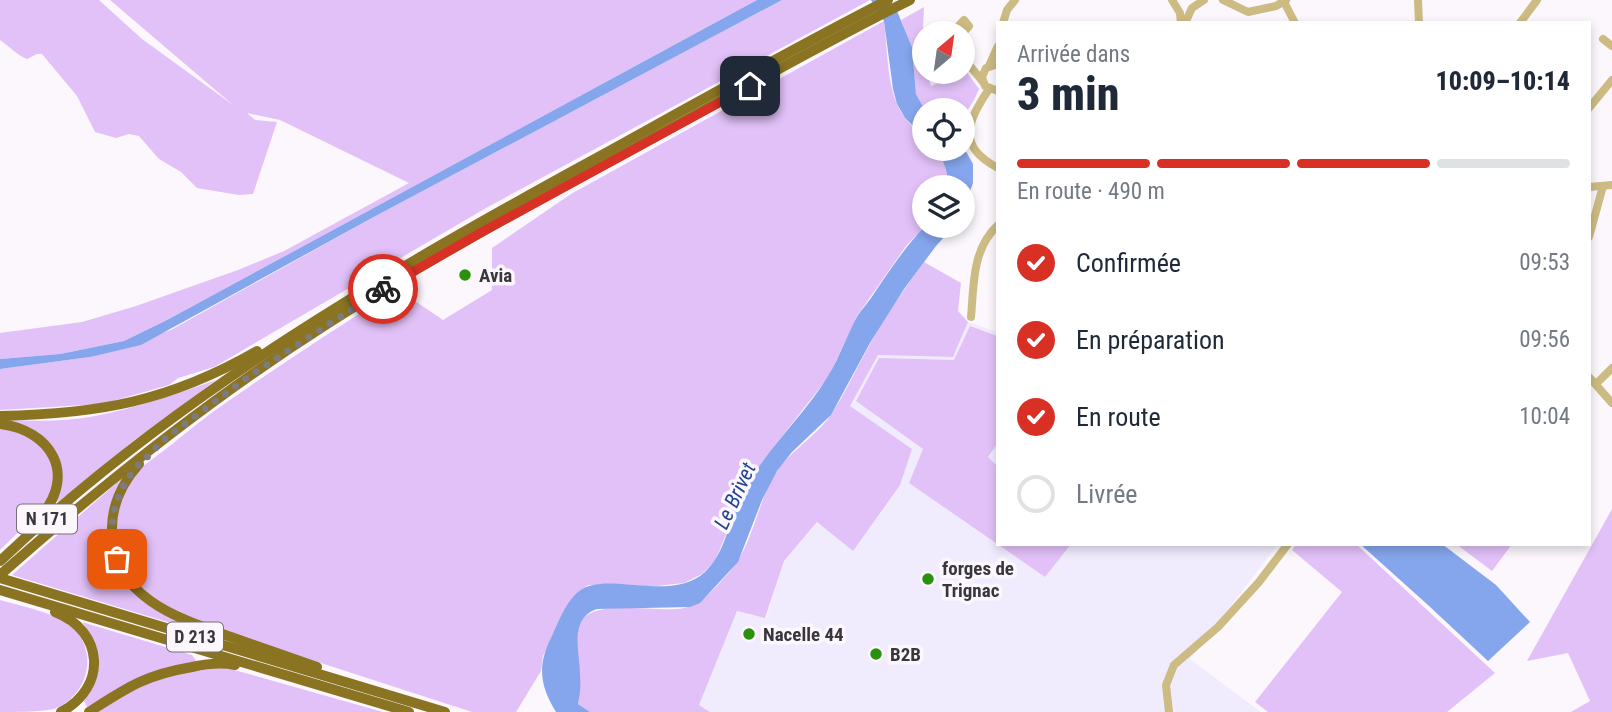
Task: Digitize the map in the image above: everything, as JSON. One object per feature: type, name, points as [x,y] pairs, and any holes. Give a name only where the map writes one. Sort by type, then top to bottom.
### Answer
[{"type":"highway","name":"N 171","points":[[0,576],[72,512],[158,444],[282,354],[412,271],[875,12],[888,0]]},
{"type":"highway","name":"N 171","points":[[0,561],[57,510],[126,455],[205,395],[335,306],[443,242],[875,12],[906,2]]},
{"type":"highway","points":[[0,416],[89,411],[140,401],[215,373],[272,343],[282,342]]},
{"type":"highway","points":[[0,424],[28,431],[41,440],[52,454],[58,476],[49,507],[36,523],[0,555]]},
{"type":"highway","points":[[158,444],[127,480],[112,520],[114,552],[135,588],[154,604],[181,618],[363,682],[371,690]]},
{"type":"highway","points":[[0,576],[18,589],[29,603],[69,619],[82,630],[93,649],[94,664],[88,688],[80,699],[61,712]]},
{"type":"highway","name":"D 213","points":[[18,589],[409,712]]},
{"type":"highway","name":"D 213","points":[[2,590],[18,589],[445,712]]},
{"type":"highway","points":[[89,712],[127,687],[155,674],[205,664],[227,664],[263,673],[272,671]]},
{"type":"street","points":[[1004,21],[1007,10],[1015,0]]},
{"type":"street","points":[[1184,21],[1192,8],[1204,0]]},
{"type":"street","points":[[1223,0],[1248,12],[1284,1],[1293,21]]},
{"type":"street","points":[[1418,0],[1419,21]]},
{"type":"street","points":[[1521,21],[1537,0]]},
{"type":"street","points":[[1175,3],[1192,8]]},
{"type":"street","points":[[1175,3],[1182,21]]},
{"type":"street","points":[[1603,39],[1612,46]]},
{"type":"street","points":[[983,82],[991,66]]},
{"type":"street","points":[[975,72],[993,90],[969,123],[968,132],[977,154],[996,167]]},
{"type":"street","points":[[1591,106],[1611,82]]},
{"type":"street","points":[[1591,232],[1608,185]]},
{"type":"street","points":[[971,317],[978,258],[985,239],[996,227]]},
{"type":"street","points":[[1596,384],[1612,368]]},
{"type":"street","points":[[1591,379],[1612,403]]},
{"type":"street","points":[[1169,712],[1166,685],[1174,665],[1226,619],[1286,546]]},
{"type":"shaded area","points":[[0,0],[99,0],[142,39],[233,105],[110,0],[757,0],[124,341],[60,354],[0,359],[0,333],[82,322],[238,270],[284,251],[409,183],[280,120],[247,113],[255,120],[277,122],[253,194],[239,195],[197,188],[181,172],[159,159],[139,136],[129,134],[116,138],[95,132],[77,96],[42,54],[27,59],[0,40]]},
{"type":"shaded area","points":[[782,0],[870,0],[486,208],[214,367],[178,378],[169,385],[102,404],[0,410],[0,369],[90,357],[171,330],[370,219]]},
{"type":"shaded area","points":[[924,7],[923,21],[912,21],[912,47],[901,20]]},
{"type":"shaded area","points":[[884,21],[894,97],[912,126],[912,161],[942,161],[946,175],[912,175],[914,238],[857,316],[829,376],[762,462],[745,489],[715,561],[702,574],[684,583],[648,587],[588,585],[580,591],[565,609],[543,656],[541,671],[516,712],[472,712],[238,636],[237,643],[12,575],[121,479],[240,393],[405,285],[415,301],[443,320],[492,290],[492,248],[571,194]]},
{"type":"shaded area","points":[[975,83],[979,89],[975,98],[918,98],[915,84],[931,86]]},
{"type":"shaded area","points":[[924,262],[961,283],[958,311],[968,322],[953,357],[878,355],[850,406],[912,449],[900,485],[853,551],[817,522],[784,561],[765,618],[737,611],[699,705],[710,712],[590,712],[578,704],[577,632],[586,616],[611,608],[684,608],[701,600],[716,587],[741,555],[773,478],[793,453],[830,416],[882,324]]},
{"type":"shaded area","points":[[968,322],[996,332],[996,546],[1276,546],[1190,659],[1261,712],[710,712],[699,705],[737,611],[766,618],[784,561],[818,522],[853,551],[912,449],[849,406],[878,355],[953,357]]},
{"type":"shaded area","points":[[970,326],[996,336],[996,445],[988,457],[996,465],[996,543],[909,483],[923,449],[856,401],[879,358],[954,360]]},
{"type":"shaded area","points":[[216,380],[132,442],[59,501],[44,507],[0,550],[0,428],[7,420],[62,420],[95,416],[141,405]]},
{"type":"shaded area","points":[[1612,509],[1612,712],[1571,712],[1590,701],[1568,653],[1527,661]]},
{"type":"shaded area","points":[[1000,546],[1069,546],[1045,577]]},
{"type":"shaded area","points":[[1295,546],[1358,546],[1495,673],[1447,712],[1268,712],[1255,702],[1342,592],[1292,550]]},
{"type":"shaded area","points":[[1459,546],[1511,546],[1492,571]]},
{"type":"shaded area","points":[[0,600],[59,619],[75,630],[82,640],[86,652],[86,675],[81,686],[65,703],[48,710],[0,712]]},
{"type":"shaded area","points":[[82,622],[192,655],[197,662],[383,712],[90,712],[84,701],[96,680],[99,662],[94,642]]},
{"type":"water","points":[[757,0],[782,0],[370,219],[141,345],[90,357],[0,369],[0,359],[60,354],[124,341]]},
{"type":"water","points":[[871,0],[890,0],[912,47],[912,84],[915,84],[918,98],[912,98],[912,125],[897,104],[884,21]]},
{"type":"water","points":[[942,161],[971,161],[973,175],[947,175]]},
{"type":"water","points":[[915,238],[943,238],[904,289],[870,343],[831,415],[792,452],[777,471],[762,500],[738,562],[700,603],[690,607],[597,609],[588,614],[582,620],[578,637],[578,704],[590,712],[556,712],[546,693],[542,667],[547,648],[569,602],[578,592],[590,586],[674,585],[691,581],[705,572],[719,554],[738,502],[752,476],[818,391],[832,369],[858,315]]},
{"type":"water","points":[[1362,546],[1445,546],[1496,585],[1530,622],[1488,661]]},
{"type":"way so far","points":[[117,559],[112,539],[112,520],[117,502],[132,472],[153,453],[158,444],[248,377],[383,289]]},
{"type":"place","name":"Avia","points":[[465,275]]},
{"type":"place","name":"forges de Trignac","points":[[928,579]]},
{"type":"place","name":"Nacelle 44","points":[[749,634]]},
{"type":"place","name":"B2B","points":[[876,654]]},
{"type":"route","points":[[383,289],[750,86]]},
{"type":"water label","name":"Le Brivet","points":[[735,496]]}]
